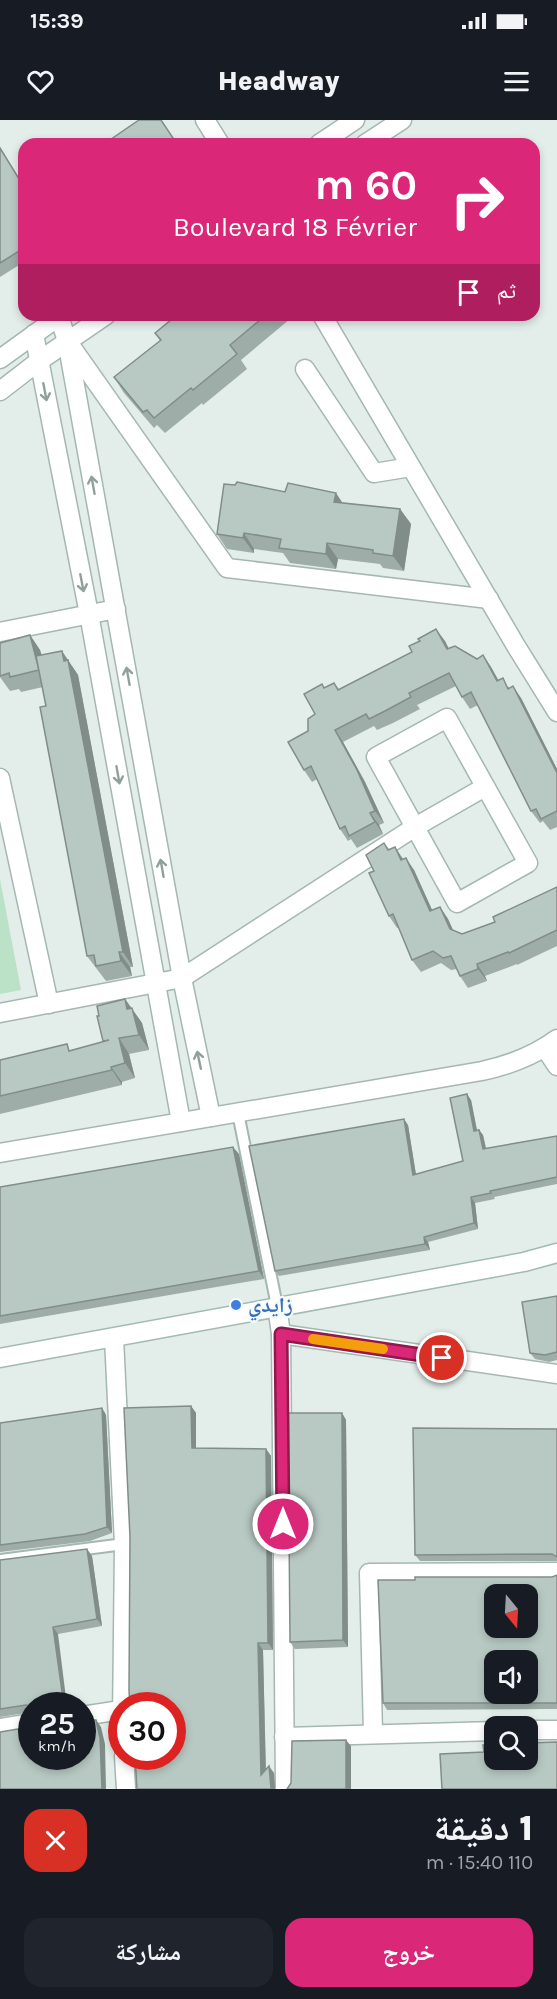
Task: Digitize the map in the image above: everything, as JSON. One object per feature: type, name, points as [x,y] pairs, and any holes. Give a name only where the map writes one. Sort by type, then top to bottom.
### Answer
[{"type":"street","points":[[206,120],[216,138]]},
{"type":"street","points":[[328,138],[356,120]]},
{"type":"street","points":[[374,138],[402,120]]},
{"type":"street","points":[[0,360],[53,321]]},
{"type":"street","points":[[61,321],[67,341],[182,978],[211,1117]]},
{"type":"street","points":[[0,392],[39,361],[97,321]]},
{"type":"street","points":[[326,321],[557,712]]},
{"type":"street","points":[[34,334],[181,1122]]},
{"type":"street","points":[[67,341],[227,568],[489,599]]},
{"type":"street","points":[[305,369],[374,473],[411,467]]},
{"type":"street","points":[[0,632],[116,609]]},
{"type":"street","points":[[447,718],[486,787],[528,863],[457,903],[376,757],[447,718]]},
{"type":"street","points":[[0,778],[49,1004]]},
{"type":"street","points":[[0,1013],[182,978],[415,827],[486,787]]},
{"type":"street","points":[[0,1154],[482,1071],[525,1058],[551,1044],[557,1066]]},
{"type":"street","points":[[0,1358],[524,1262],[557,1252]]},
{"type":"street","points":[[277,1306],[281,1334],[285,1789]]},
{"type":"street","points":[[281,1334],[557,1374]]},
{"type":"street","points":[[114,1338],[124,1544],[121,1692]]},
{"type":"street","points":[[373,1733],[369,1573],[557,1572]]},
{"type":"street","points":[[0,1728],[18,1725]]},
{"type":"street","points":[[538,1730],[557,1730]]},
{"type":"street","points":[[284,1737],[484,1731]]},
{"type":"street","points":[[125,1770],[126,1789]]},
{"type":"lane","points":[[238,1113],[277,1306]]},
{"type":"lane","points":[[0,1560],[124,1544]]},
{"type":"green space","points":[[0,879],[21,990],[0,994]]},
{"type":"building","points":[[139,120],[161,120],[173,138],[113,138]]},
{"type":"building","points":[[0,148],[18,177],[18,252],[0,263]]},
{"type":"building","points":[[170,321],[259,321],[230,345],[237,354],[154,418],[147,410],[143,412],[114,377],[161,340],[155,333]]},
{"type":"building","points":[[237,482],[285,492],[288,483],[336,493],[334,502],[400,509],[393,556],[373,553],[373,550],[327,543],[326,554],[279,548],[281,539],[244,533],[243,538],[217,534],[224,484],[235,485]]},
{"type":"building","points":[[436,629],[447,649],[455,646],[477,659],[483,655],[497,681],[503,678],[508,689],[513,686],[557,773],[557,811],[541,819],[536,809],[531,811],[471,692],[462,697],[449,673],[409,693],[411,697],[369,719],[366,714],[335,730],[357,770],[375,811],[370,813],[375,822],[349,836],[345,826],[340,829],[311,766],[304,770],[288,742],[308,731],[308,719],[315,714],[304,694],[322,684],[324,688],[334,683],[338,690],[412,652],[409,646]]},
{"type":"building","points":[[30,635],[39,670],[10,677],[9,673],[0,676],[0,643]]},
{"type":"building","points":[[62,651],[64,661],[68,660],[123,952],[119,952],[121,961],[96,966],[94,955],[87,956],[40,707],[46,706],[36,656]]},
{"type":"building","points":[[384,843],[388,850],[395,847],[401,860],[406,858],[430,911],[440,907],[450,929],[462,934],[495,922],[493,917],[557,887],[557,930],[509,953],[477,964],[478,969],[460,976],[451,956],[443,958],[433,951],[412,960],[393,914],[389,916],[369,873],[374,871],[366,855]]},
{"type":"building","points":[[125,999],[127,1009],[132,1008],[139,1035],[119,1038],[125,1063],[111,1067],[112,1070],[0,1096],[0,1060],[67,1044],[69,1051],[109,1040],[103,1041],[97,1006]]},
{"type":"building","points":[[467,1094],[474,1131],[479,1130],[483,1149],[557,1136],[557,1177],[471,1197],[474,1223],[424,1237],[425,1244],[275,1271],[249,1146],[404,1119],[413,1175],[463,1161],[450,1098]]},
{"type":"building","points":[[233,1147],[259,1271],[0,1316],[0,1187]]},
{"type":"building","points":[[557,1296],[557,1352],[545,1355],[530,1353],[522,1302]]},
{"type":"building","points":[[191,1406],[192,1448],[266,1449],[268,1643],[258,1643],[261,1775],[269,1766],[272,1789],[137,1789],[136,1770],[186,1770],[186,1692],[129,1692],[130,1537],[124,1408]]},
{"type":"building","points":[[102,1408],[107,1527],[85,1534],[0,1545],[0,1423]]},
{"type":"building","points":[[288,1413],[342,1413],[343,1640],[290,1642]]},
{"type":"building","points":[[413,1428],[557,1429],[557,1557],[552,1554],[415,1555]]},
{"type":"building","points":[[87,1549],[97,1619],[53,1627],[62,1692],[18,1692],[18,1706],[0,1709],[0,1560]]},
{"type":"building","points":[[557,1575],[557,1703],[538,1703],[538,1650],[484,1650],[484,1703],[383,1703],[378,1580],[415,1580],[415,1577],[552,1577]]},
{"type":"building","points":[[96,1720],[100,1738],[102,1789],[0,1789],[0,1732],[18,1729],[18,1770],[96,1770]]},
{"type":"building","points":[[346,1740],[346,1789],[287,1789],[291,1783],[292,1741]]},
{"type":"building","points":[[557,1742],[557,1789],[442,1789],[440,1754],[484,1752],[484,1770],[538,1770],[538,1743]]},
{"type":"slow traffic","points":[[313,1339],[383,1349]]},
{"type":"place","name":"زايدي","points":[[236,1305]]},
{"type":"route","points":[[283,1524],[281,1334],[442,1358]]}]
